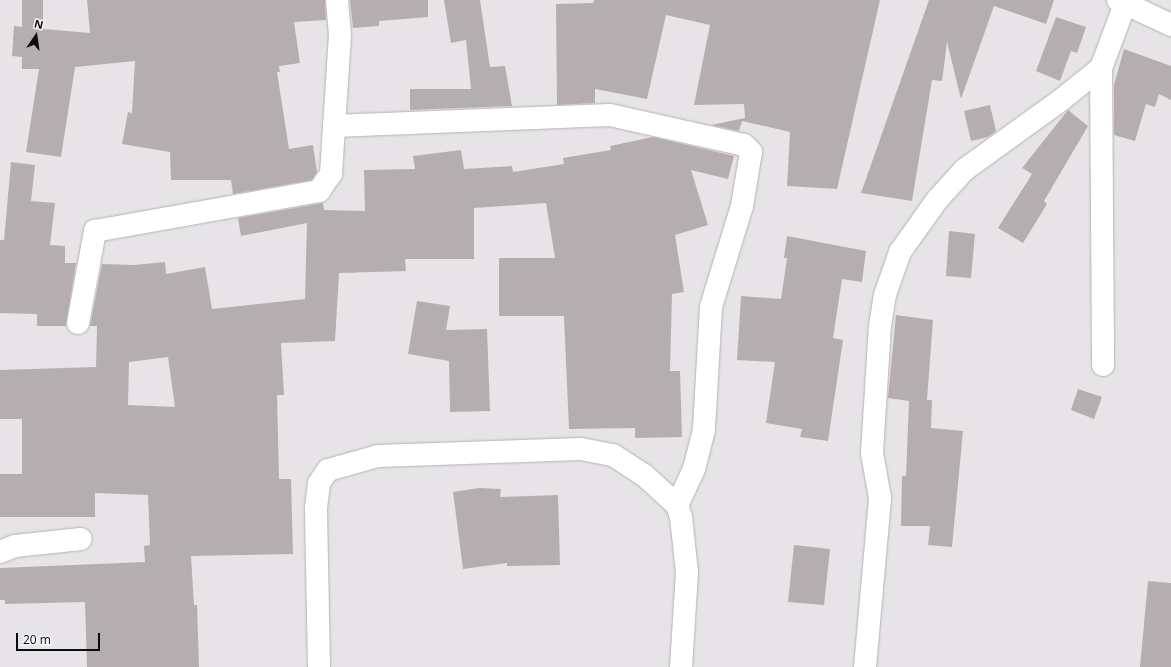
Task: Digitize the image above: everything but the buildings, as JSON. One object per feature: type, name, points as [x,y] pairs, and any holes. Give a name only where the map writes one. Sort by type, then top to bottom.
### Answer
[{"type":"street","points":[[78,323],[95,231],[319,191],[332,174],[340,35],[337,0]]},
{"type":"street","points":[[1103,365],[1101,68],[1122,2],[1171,25]]},
{"type":"street","points":[[865,667],[880,498],[872,453],[880,326],[886,294],[900,252],[937,200],[964,170],[1061,100],[1101,68]]},
{"type":"street","points":[[334,126],[610,116],[744,145],[751,152],[742,206],[711,306],[704,430],[694,469],[677,505]]},
{"type":"street","points":[[319,667],[316,508],[319,483],[328,470],[378,456],[582,449],[613,455],[644,475],[677,505],[681,516],[687,572],[681,667]]},
{"type":"street","points":[[0,552],[15,546],[81,539]]}]
